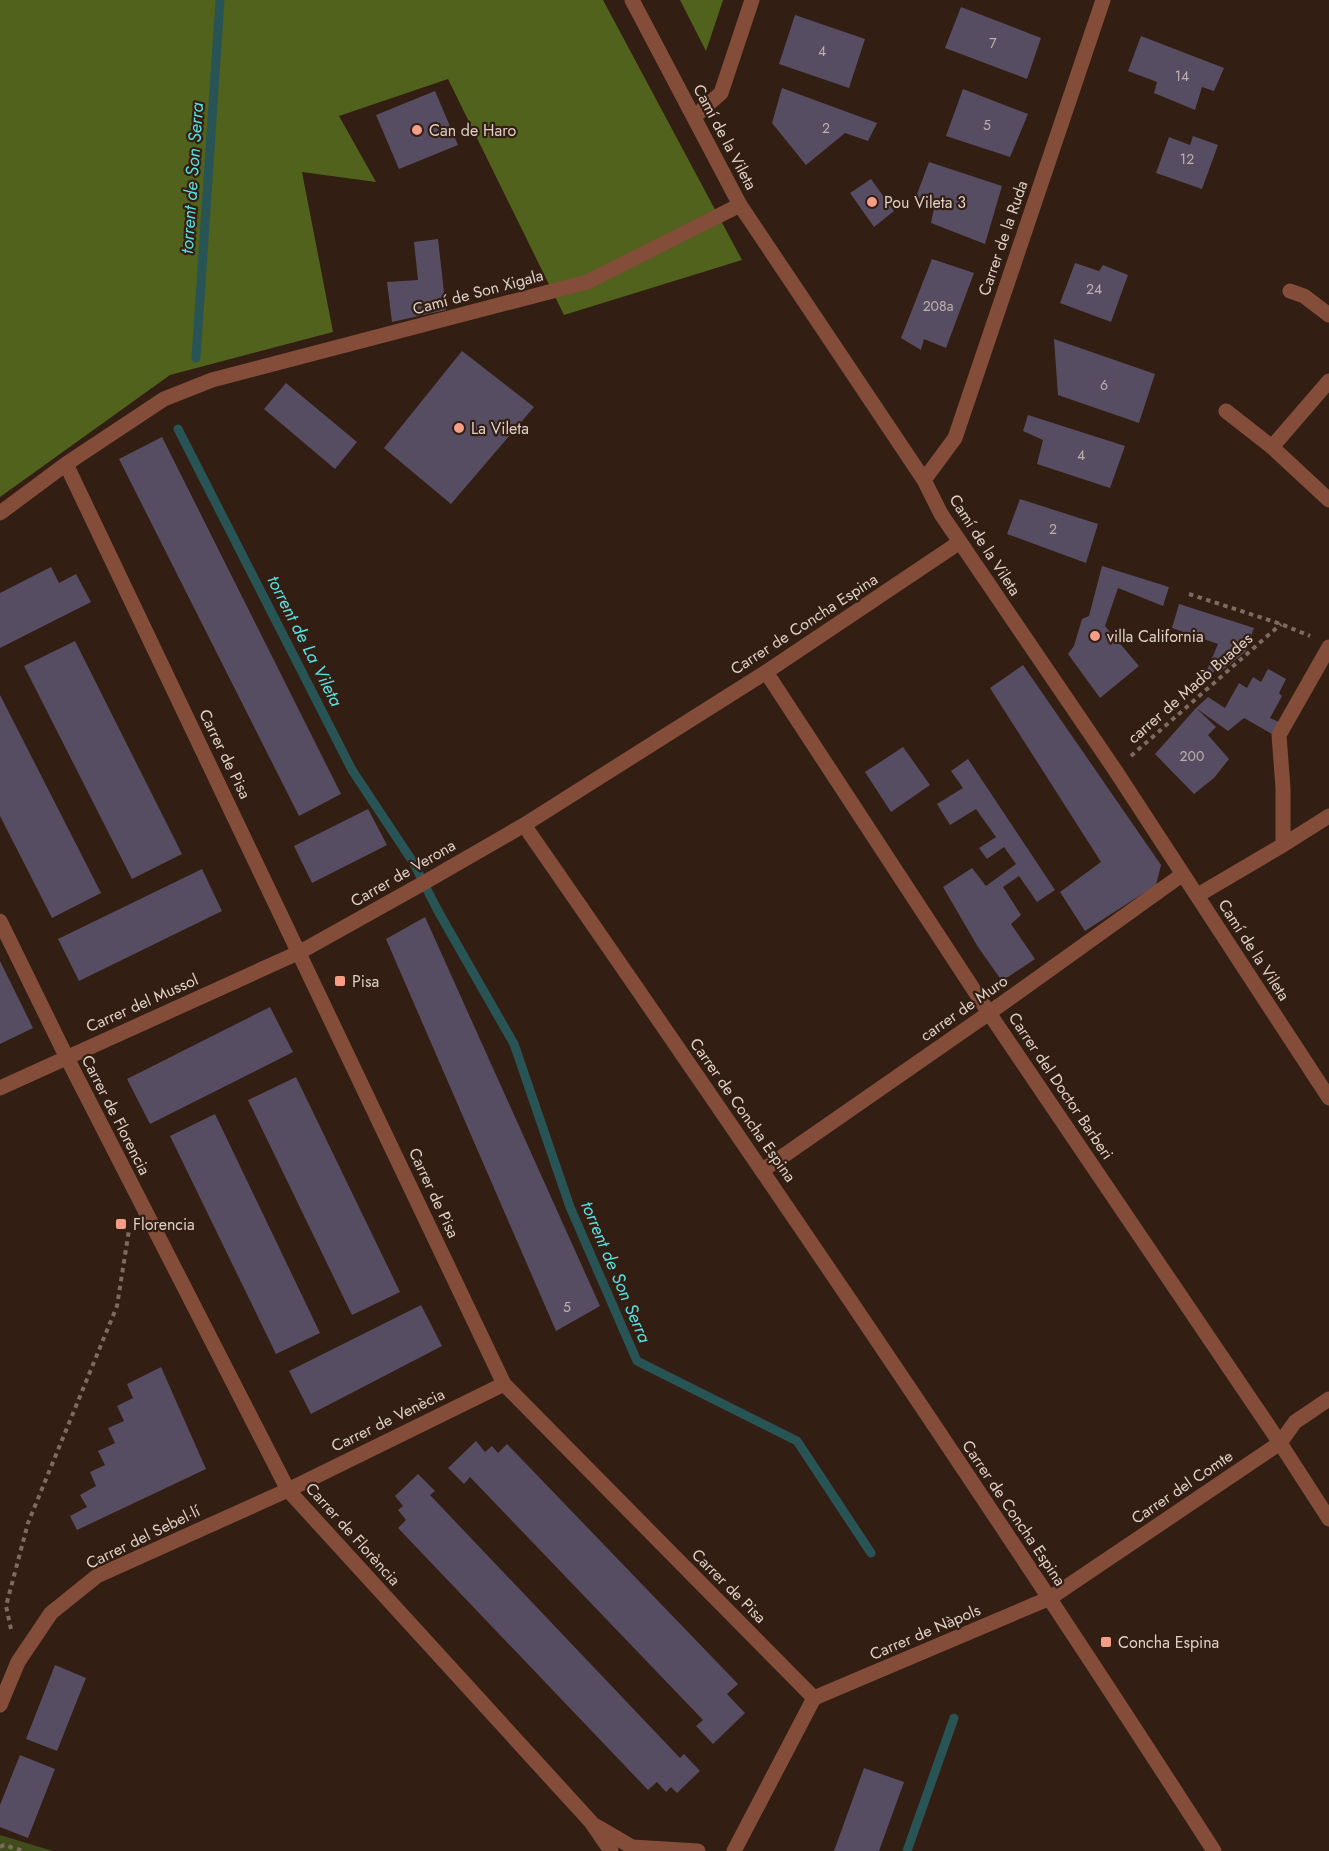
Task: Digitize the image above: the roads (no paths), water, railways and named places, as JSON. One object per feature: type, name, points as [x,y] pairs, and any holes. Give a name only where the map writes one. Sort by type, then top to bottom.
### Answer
[{"type":"street","name":"Camí de la Vileta","points":[[632,0],[740,205],[924,480],[941,514],[1115,770],[1329,1098]]},
{"type":"street","points":[[694,117],[721,93],[752,0]]},
{"type":"street","name":"Carrer de la Ruda","points":[[924,480],[955,438],[1103,0]]},
{"type":"street","name":"Camí de Son Xigala","points":[[0,513],[66,464],[164,399],[212,380],[587,282],[740,205]]},
{"type":"street","points":[[1290,291],[1304,296],[1329,315]]},
{"type":"street","points":[[1272,447],[1329,381]]},
{"type":"street","points":[[1226,411],[1272,447],[1329,500]]},
{"type":"street","name":"Carrer de Pisa","points":[[66,464],[504,1383],[814,1698]]},
{"type":"street","name":"Carrer de Concha Espina","points":[[960,542],[766,672],[524,825],[763,1170],[1050,1598],[1214,1851]]},
{"type":"street","points":[[1283,845],[1283,788],[1279,735],[1329,648]]},
{"type":"street","name":"Carrer del Doctor Barberi","points":[[766,672],[989,1012],[1329,1519]]},
{"type":"street","points":[[1198,896],[1329,816]]},
{"type":"street","name":"Carrer de Verona","points":[[300,952],[524,825]]},
{"type":"street","name":"carrer de Muro","points":[[763,1170],[1184,874]]},
{"type":"street","name":"Carrer de Florencia","points":[[0,921],[137,1194]]},
{"type":"street","name":"Carrer del Mussol","points":[[0,1088],[66,1056],[300,952]]},
{"type":"street","name":"Carrer de Florència","points":[[137,1194],[288,1490],[591,1822],[611,1851]]},
{"type":"street","name":"Carrer de Venècia","points":[[288,1490],[504,1383]]},
{"type":"street","name":"Carrer del Comte","points":[[1050,1598],[1280,1443],[1295,1422],[1329,1399]]},
{"type":"street","name":"Carrer del Sebel·lí","points":[[0,1705],[18,1662],[51,1613],[97,1576],[288,1490]]},
{"type":"street","name":"Carrer de Nàpols","points":[[814,1698],[1050,1598]]},
{"type":"street","points":[[734,1851],[814,1698]]},
{"type":"street","points":[[591,1822],[632,1847],[698,1851]]},
{"type":"waterway","name":"torrent de Son Serra","points":[[196,358],[220,0]]},
{"type":"waterway","name":"torrent de Son Serra","points":[[178,429],[352,770],[413,862],[438,911],[514,1044],[570,1207],[637,1361],[797,1441],[871,1553]]},
{"type":"waterway","name":"torrent de Son Serra","points":[[907,1851],[954,1718]]},
{"type":"place","name":"Can de Haro","points":[[417,130]]},
{"type":"place","name":"Pou Vileta 3","points":[[872,202]]},
{"type":"place","name":"La Vileta","points":[[459,428]]},
{"type":"place","name":"villa California","points":[[1095,636]]},
{"type":"place","name":"Pisa","points":[[340,981]]},
{"type":"place","name":"Florencia","points":[[121,1224]]},
{"type":"place","name":"Concha Espina","points":[[1106,1642]]},
{"type":"water label","name":"torrent de La Vileta","points":[[305,641]]}]
